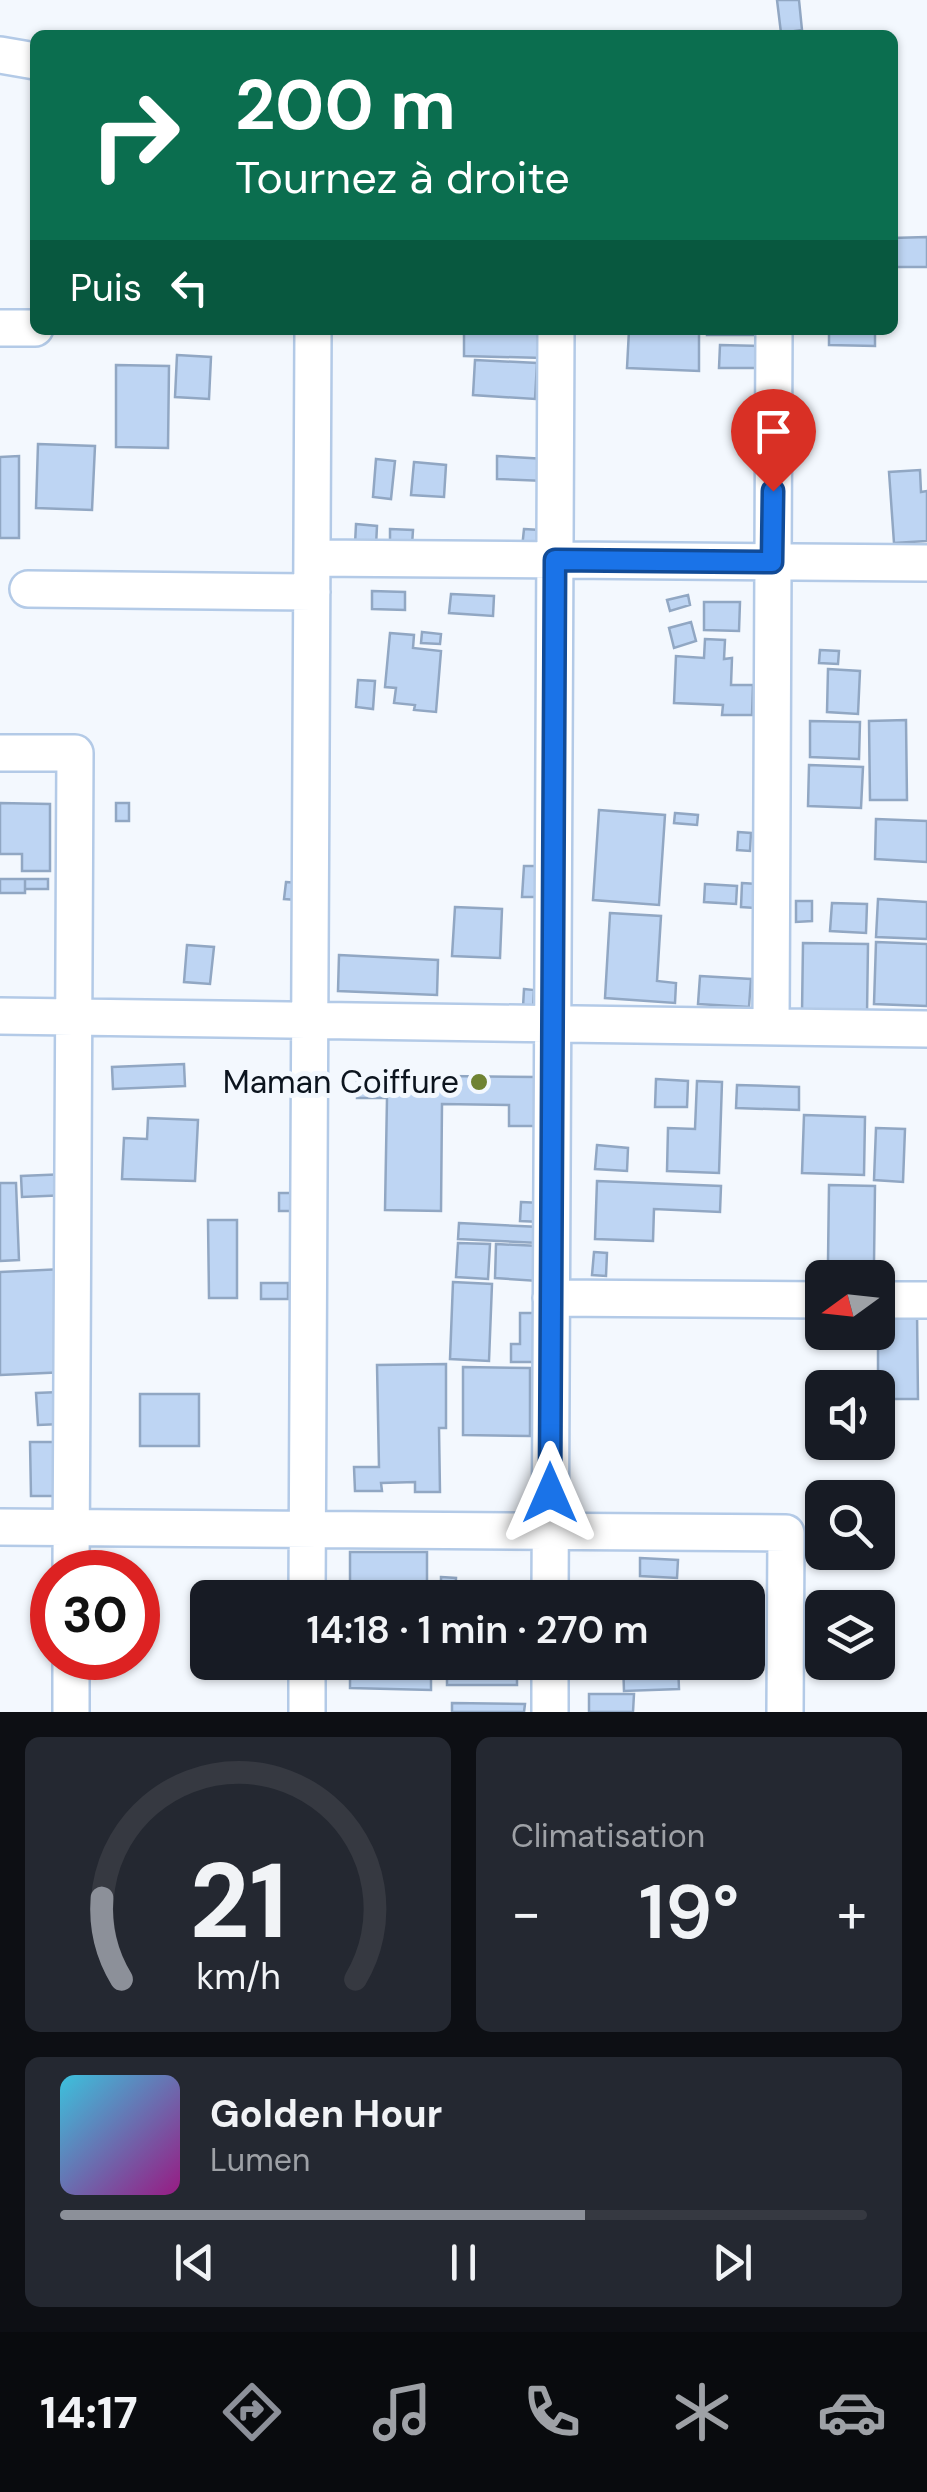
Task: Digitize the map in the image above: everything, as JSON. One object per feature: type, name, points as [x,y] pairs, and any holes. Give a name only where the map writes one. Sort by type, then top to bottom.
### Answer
[{"type":"street","points":[[0,55],[30,60]]},
{"type":"street","points":[[0,328],[30,328]]},
{"type":"street","points":[[308,1580],[313,335]]},
{"type":"street","points":[[550,1580],[556,335]]},
{"type":"street","points":[[770,1027],[774,335]]},
{"type":"street","points":[[28,589],[555,560],[927,563]]},
{"type":"street","points":[[0,753],[75,753],[72,1550]]},
{"type":"street","points":[[0,1016],[927,1029]]},
{"type":"street","points":[[551,1298],[805,1300]]},
{"type":"street","points":[[895,1300],[927,1300]]},
{"type":"street","points":[[0,1528],[786,1534],[785,1712]]},
{"type":"street","points":[[71,1680],[71,1712]]},
{"type":"street","points":[[307,1680],[307,1712]]},
{"type":"street","points":[[550,1680],[550,1712]]},
{"type":"building","points":[[777,0],[799,0],[802,30],[781,30]]},
{"type":"building","points":[[927,237],[927,267],[898,267],[898,238]]},
{"type":"building","points":[[464,335],[543,335],[543,358],[464,356]]},
{"type":"building","points":[[629,335],[699,335],[699,371],[627,368]]},
{"type":"building","points":[[829,335],[875,335],[875,346],[829,345]]},
{"type":"building","points":[[720,345],[761,346],[760,368],[719,368]]},
{"type":"building","points":[[177,355],[211,357],[209,399],[175,397]]},
{"type":"building","points":[[475,360],[537,363],[535,399],[473,395]]},
{"type":"building","points":[[116,365],[169,366],[168,448],[116,447]]},
{"type":"building","points":[[38,444],[95,446],[92,510],[36,508]]},
{"type":"building","points":[[19,456],[19,538],[0,538],[0,457]]},
{"type":"building","points":[[497,456],[546,459],[545,481],[497,479]]},
{"type":"building","points":[[376,459],[395,461],[391,499],[373,497]]},
{"type":"building","points":[[414,462],[446,465],[444,497],[411,495]]},
{"type":"building","points":[[920,470],[921,492],[927,491],[927,541],[894,543],[889,472]]},
{"type":"building","points":[[356,524],[377,526],[376,546],[355,544]]},
{"type":"building","points":[[390,529],[413,530],[412,545],[390,544]]},
{"type":"building","points":[[524,529],[540,530],[539,549],[522,548]]},
{"type":"building","points":[[372,591],[405,592],[405,610],[372,609]]},
{"type":"building","points":[[451,594],[494,596],[493,616],[449,613]]},
{"type":"building","points":[[688,595],[690,605],[670,611],[667,600]]},
{"type":"building","points":[[704,602],[740,602],[739,631],[704,630]]},
{"type":"building","points":[[691,622],[696,641],[674,648],[669,628]]},
{"type":"building","points":[[422,632],[441,634],[440,644],[421,643]]},
{"type":"building","points":[[390,633],[414,635],[413,648],[441,651],[436,712],[394,703],[396,688],[385,687]]},
{"type":"building","points":[[705,639],[725,640],[724,659],[732,658],[731,685],[753,685],[752,715],[722,715],[723,705],[674,703],[676,656],[704,658]]},
{"type":"building","points":[[820,650],[839,651],[838,664],[819,663]]},
{"type":"building","points":[[828,669],[860,671],[858,714],[827,712]]},
{"type":"building","points":[[358,680],[375,681],[373,709],[356,707]]},
{"type":"building","points":[[906,720],[907,800],[870,800],[869,721]]},
{"type":"building","points":[[810,721],[860,722],[859,759],[810,757]]},
{"type":"building","points":[[809,765],[863,767],[861,808],[808,806]]},
{"type":"building","points":[[0,803],[50,804],[50,871],[22,871],[22,854],[0,854]]},
{"type":"building","points":[[116,803],[129,803],[129,821],[116,821]]},
{"type":"building","points":[[599,810],[665,815],[659,905],[593,900]]},
{"type":"building","points":[[675,813],[698,815],[697,825],[674,823]]},
{"type":"building","points":[[876,819],[927,821],[927,862],[875,859]]},
{"type":"building","points":[[738,832],[751,833],[750,851],[737,850]]},
{"type":"building","points":[[524,866],[537,866],[535,897],[522,897]]},
{"type":"building","points":[[0,879],[25,879],[25,893],[0,893]]},
{"type":"building","points":[[25,879],[48,879],[48,889],[25,889]]},
{"type":"building","points":[[286,882],[298,883],[297,900],[284,899]]},
{"type":"building","points":[[742,883],[757,884],[755,908],[741,907]]},
{"type":"building","points":[[705,884],[737,886],[736,904],[704,902]]},
{"type":"building","points":[[878,899],[927,902],[927,939],[876,937]]},
{"type":"building","points":[[796,901],[812,901],[812,921],[796,922]]},
{"type":"building","points":[[832,903],[867,904],[866,933],[830,931]]},
{"type":"building","points":[[455,907],[502,909],[500,958],[452,956]]},
{"type":"building","points":[[610,913],[661,916],[657,981],[676,983],[675,1003],[605,998]]},
{"type":"building","points":[[876,942],[927,944],[927,1006],[874,1004]]},
{"type":"building","points":[[803,943],[868,944],[867,1014],[802,1013]]},
{"type":"building","points":[[187,945],[214,947],[210,984],[184,982]]},
{"type":"building","points":[[339,955],[438,960],[437,995],[338,991]]},
{"type":"building","points":[[700,976],[751,979],[749,1007],[698,1004]]},
{"type":"building","points":[[524,989],[534,990],[533,1008],[523,1007]]},
{"type":"building","points":[[184,1064],[185,1086],[113,1089],[112,1067]]},
{"type":"building","points":[[357,1075],[537,1077],[536,1126],[509,1126],[509,1105],[442,1104],[441,1211],[385,1210],[387,1098],[357,1098]]},
{"type":"building","points":[[656,1079],[688,1081],[687,1107],[655,1107]]},
{"type":"building","points":[[697,1081],[722,1082],[719,1173],[667,1171],[668,1128],[695,1129]]},
{"type":"building","points":[[737,1085],[799,1087],[799,1110],[736,1108]]},
{"type":"building","points":[[804,1115],[865,1117],[864,1175],[802,1173]]},
{"type":"building","points":[[148,1118],[198,1120],[195,1181],[122,1179],[124,1138],[147,1139]]},
{"type":"building","points":[[876,1128],[905,1129],[903,1182],[874,1180]]},
{"type":"building","points":[[597,1145],[628,1148],[627,1171],[595,1169]]},
{"type":"building","points":[[67,1174],[68,1195],[22,1197],[21,1176]]},
{"type":"building","points":[[597,1181],[721,1186],[720,1212],[654,1209],[653,1241],[595,1239]]},
{"type":"building","points":[[0,1183],[16,1183],[19,1260],[0,1261]]},
{"type":"building","points":[[829,1185],[875,1186],[874,1260],[828,1260]]},
{"type":"building","points":[[279,1193],[294,1193],[293,1211],[279,1211]]},
{"type":"building","points":[[521,1202],[541,1203],[541,1222],[520,1221]]},
{"type":"building","points":[[208,1220],[237,1220],[237,1298],[209,1298]]},
{"type":"building","points":[[459,1223],[540,1227],[539,1243],[458,1239]]},
{"type":"building","points":[[458,1243],[490,1244],[488,1279],[456,1277]]},
{"type":"building","points":[[496,1244],[539,1246],[538,1281],[495,1278]]},
{"type":"building","points":[[594,1252],[607,1253],[606,1276],[592,1275]]},
{"type":"building","points":[[63,1269],[67,1372],[0,1375],[0,1272]]},
{"type":"building","points":[[453,1282],[492,1284],[489,1361],[450,1359]]},
{"type":"building","points":[[261,1283],[288,1283],[288,1299],[261,1299]]},
{"type":"building","points":[[895,1312],[917,1312],[918,1399],[895,1399],[895,1370],[878,1370],[878,1350],[895,1350]]},
{"type":"building","points":[[520,1313],[539,1313],[540,1362],[511,1362],[511,1344],[520,1344]]},
{"type":"building","points":[[446,1364],[446,1428],[439,1428],[440,1492],[415,1492],[415,1482],[381,1483],[382,1491],[355,1491],[354,1467],[379,1467],[377,1365]]},
{"type":"building","points":[[463,1367],[530,1368],[530,1436],[463,1435]]},
{"type":"building","points":[[59,1392],[61,1424],[38,1425],[36,1393]]},
{"type":"building","points":[[140,1394],[199,1394],[199,1446],[140,1446]]},
{"type":"building","points":[[30,1442],[58,1442],[59,1496],[31,1496]]},
{"type":"building","points":[[350,1552],[427,1552],[427,1580],[350,1580]]},
{"type":"building","points":[[640,1558],[678,1560],[677,1578],[640,1576]]},
{"type":"building","points":[[350,1680],[431,1680],[431,1690],[350,1688]]},
{"type":"building","points":[[447,1680],[517,1680],[517,1685],[447,1685]]},
{"type":"building","points":[[624,1680],[679,1680],[679,1689],[624,1691]]},
{"type":"building","points":[[589,1694],[634,1694],[633,1712],[589,1712]]},
{"type":"building","points":[[452,1703],[525,1704],[524,1712],[452,1712]]},
{"type":"place","name":"Maman Coiffure","points":[[479,1082]]},
{"type":"route","points":[[550,1493],[555,560],[772,562],[773,491]]}]
